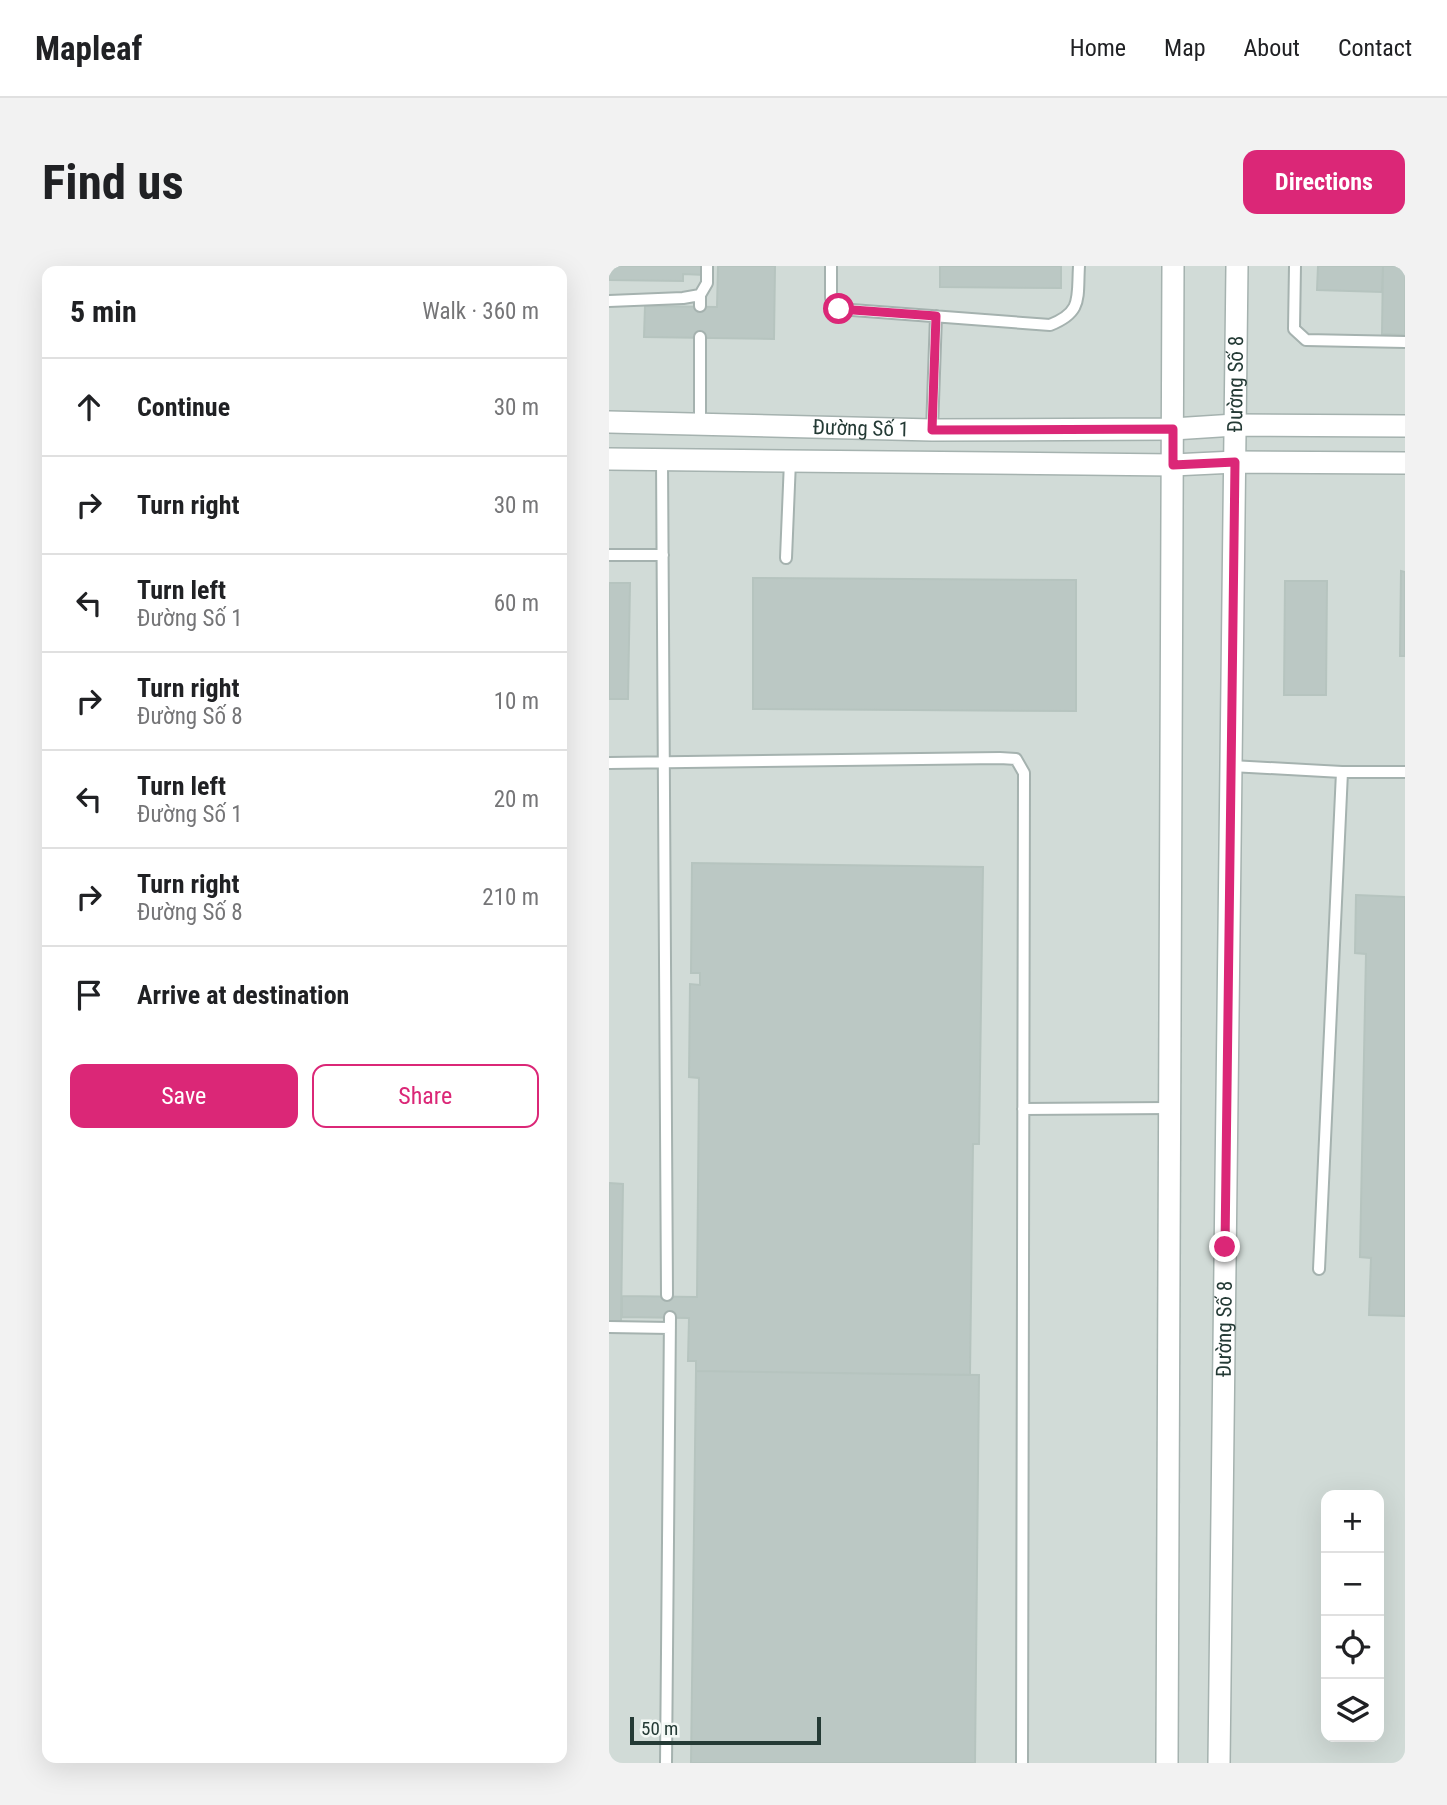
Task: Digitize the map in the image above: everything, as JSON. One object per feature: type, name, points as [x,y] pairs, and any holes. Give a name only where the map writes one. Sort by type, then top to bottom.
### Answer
[{"type":"street","points":[[1167,1763],[1173,266]]},
{"type":"street","name":"Đường Số 8","points":[[1219,1763],[1237,266]]},
{"type":"street","name":"Đường Số 1","points":[[609,422],[932,430],[1173,429],[1235,425],[1405,426]]},
{"type":"street","name":"Đường Số 1","points":[[609,459],[1173,465],[1235,462],[1405,463]]},
{"type":"lane","points":[[609,301],[683,298],[700,301],[707,283],[708,266]]},
{"type":"lane","points":[[831,266],[831,298],[839,309],[1050,325],[1067,318],[1076,305],[1079,266]]},
{"type":"lane","points":[[1295,266],[1294,329],[1305,340],[1405,342]]},
{"type":"lane","points":[[932,430],[936,316]]},
{"type":"lane","points":[[700,337],[701,424]]},
{"type":"lane","points":[[662,460],[667,1295]]},
{"type":"lane","points":[[786,558],[790,461]]},
{"type":"lane","points":[[609,555],[663,555]]},
{"type":"lane","points":[[609,763],[1016,759],[1024,773],[1022,1763]]},
{"type":"lane","points":[[1231,766],[1342,772],[1405,772]]},
{"type":"lane","points":[[1319,1269],[1342,772]]},
{"type":"lane","points":[[1023,1109],[1170,1108]]},
{"type":"lane","points":[[609,1327],[670,1323],[666,1763]]},
{"type":"shaded area","points":[[609,266],[1405,266],[1405,1763],[609,1763]]},
{"type":"building","points":[[609,266],[705,266],[705,275],[683,274],[683,281],[609,280]]},
{"type":"building","points":[[718,266],[775,266],[774,339],[644,337],[645,306],[717,307]]},
{"type":"building","points":[[940,266],[1061,266],[1061,288],[940,287]]},
{"type":"building","points":[[1318,266],[1383,266],[1382,292],[1317,290]]},
{"type":"building","points":[[1383,266],[1405,266],[1405,335],[1382,334]]},
{"type":"building","points":[[1401,571],[1405,572],[1405,656],[1400,656]]},
{"type":"building","points":[[753,578],[1076,580],[1076,711],[753,709]]},
{"type":"building","points":[[1285,581],[1327,581],[1326,695],[1284,695]]},
{"type":"building","points":[[609,583],[630,583],[628,699],[609,699]]},
{"type":"building","points":[[692,863],[983,867],[979,1144],[973,1144],[970,1375],[696,1371],[696,1361],[688,1361],[689,1318],[622,1317],[622,1296],[697,1297],[699,1078],[689,1077],[690,984],[700,985],[700,973],[691,973]]},
{"type":"building","points":[[1356,895],[1405,897],[1405,1316],[1369,1315],[1371,1258],[1360,1257],[1366,954],[1355,953]]},
{"type":"building","points":[[609,1183],[623,1184],[621,1321],[609,1321]]},
{"type":"building","points":[[696,1371],[979,1375],[975,1763],[691,1763]]},
{"type":"route","points":[[839,309],[936,316],[932,430],[1173,429],[1173,465],[1235,462],[1225,1247]]}]
